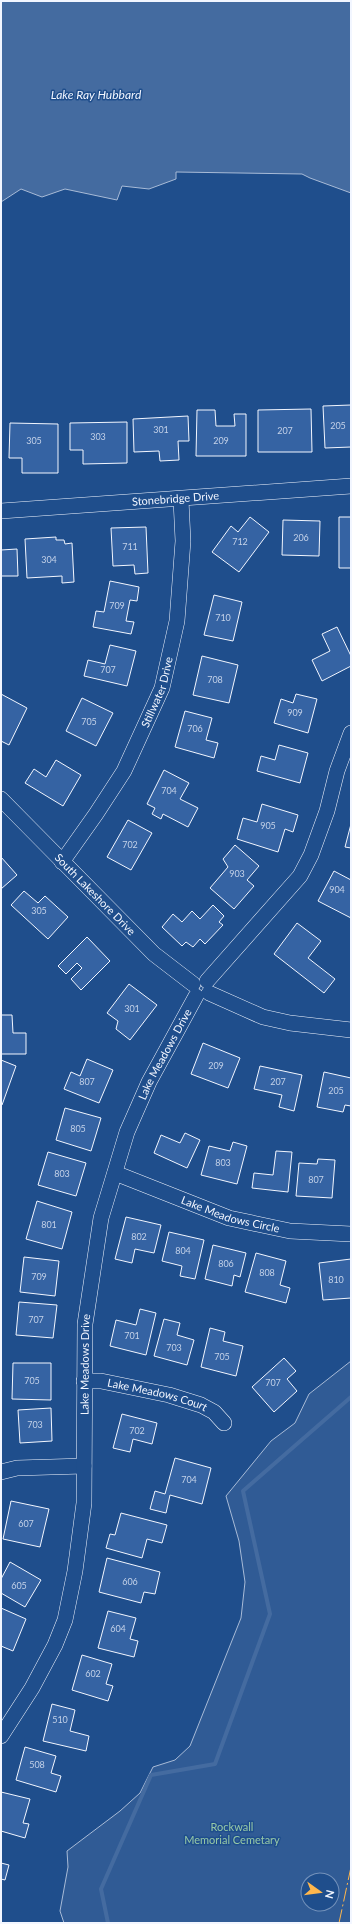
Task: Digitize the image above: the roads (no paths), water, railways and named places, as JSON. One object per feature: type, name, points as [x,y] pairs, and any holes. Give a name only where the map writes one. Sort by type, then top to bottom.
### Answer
[{"type":"street","name":"Stonebridge Drive","points":[[1,511],[181,500],[351,486]]},
{"type":"street","name":"Stillwater Drive","points":[[62,862],[124,771],[162,688],[177,621],[183,541],[181,500]]},
{"type":"street","name":"Lake Meadows Drive","points":[[1,1736],[32,1688],[55,1645],[65,1620],[75,1571],[84,1503],[85,1324],[101,1218],[127,1132],[146,1088],[201,989],[300,876],[312,855],[327,811],[336,771],[351,733]]},
{"type":"street","name":"South Lakeshore Drive","points":[[1,799],[154,954],[201,989],[263,1018],[290,1023],[351,1030]]},
{"type":"street","name":"Lake Meadows Circle","points":[[115,1173],[229,1218],[290,1231],[351,1234]]},
{"type":"street","name":"Lake Meadows Court","points":[[84,1381],[101,1381],[169,1395],[201,1405],[214,1412],[224,1422]]},
{"type":"street","points":[[1,1472],[17,1468],[84,1466]]},
{"type":"water","name":"Lake Ray Hubbard","points":[[1,1],[351,1],[351,193],[302,174],[176,172],[176,179],[149,189],[122,186],[117,200],[65,189],[42,197],[21,189],[1,202]]},
{"type":"waterway","points":[[108,1923],[101,1889],[151,1775],[215,1764],[270,1614],[243,1491],[351,1397]]},
{"type":"park label","name":"Rockwall Memorial Cemetary","points":[[232,1833]]}]
